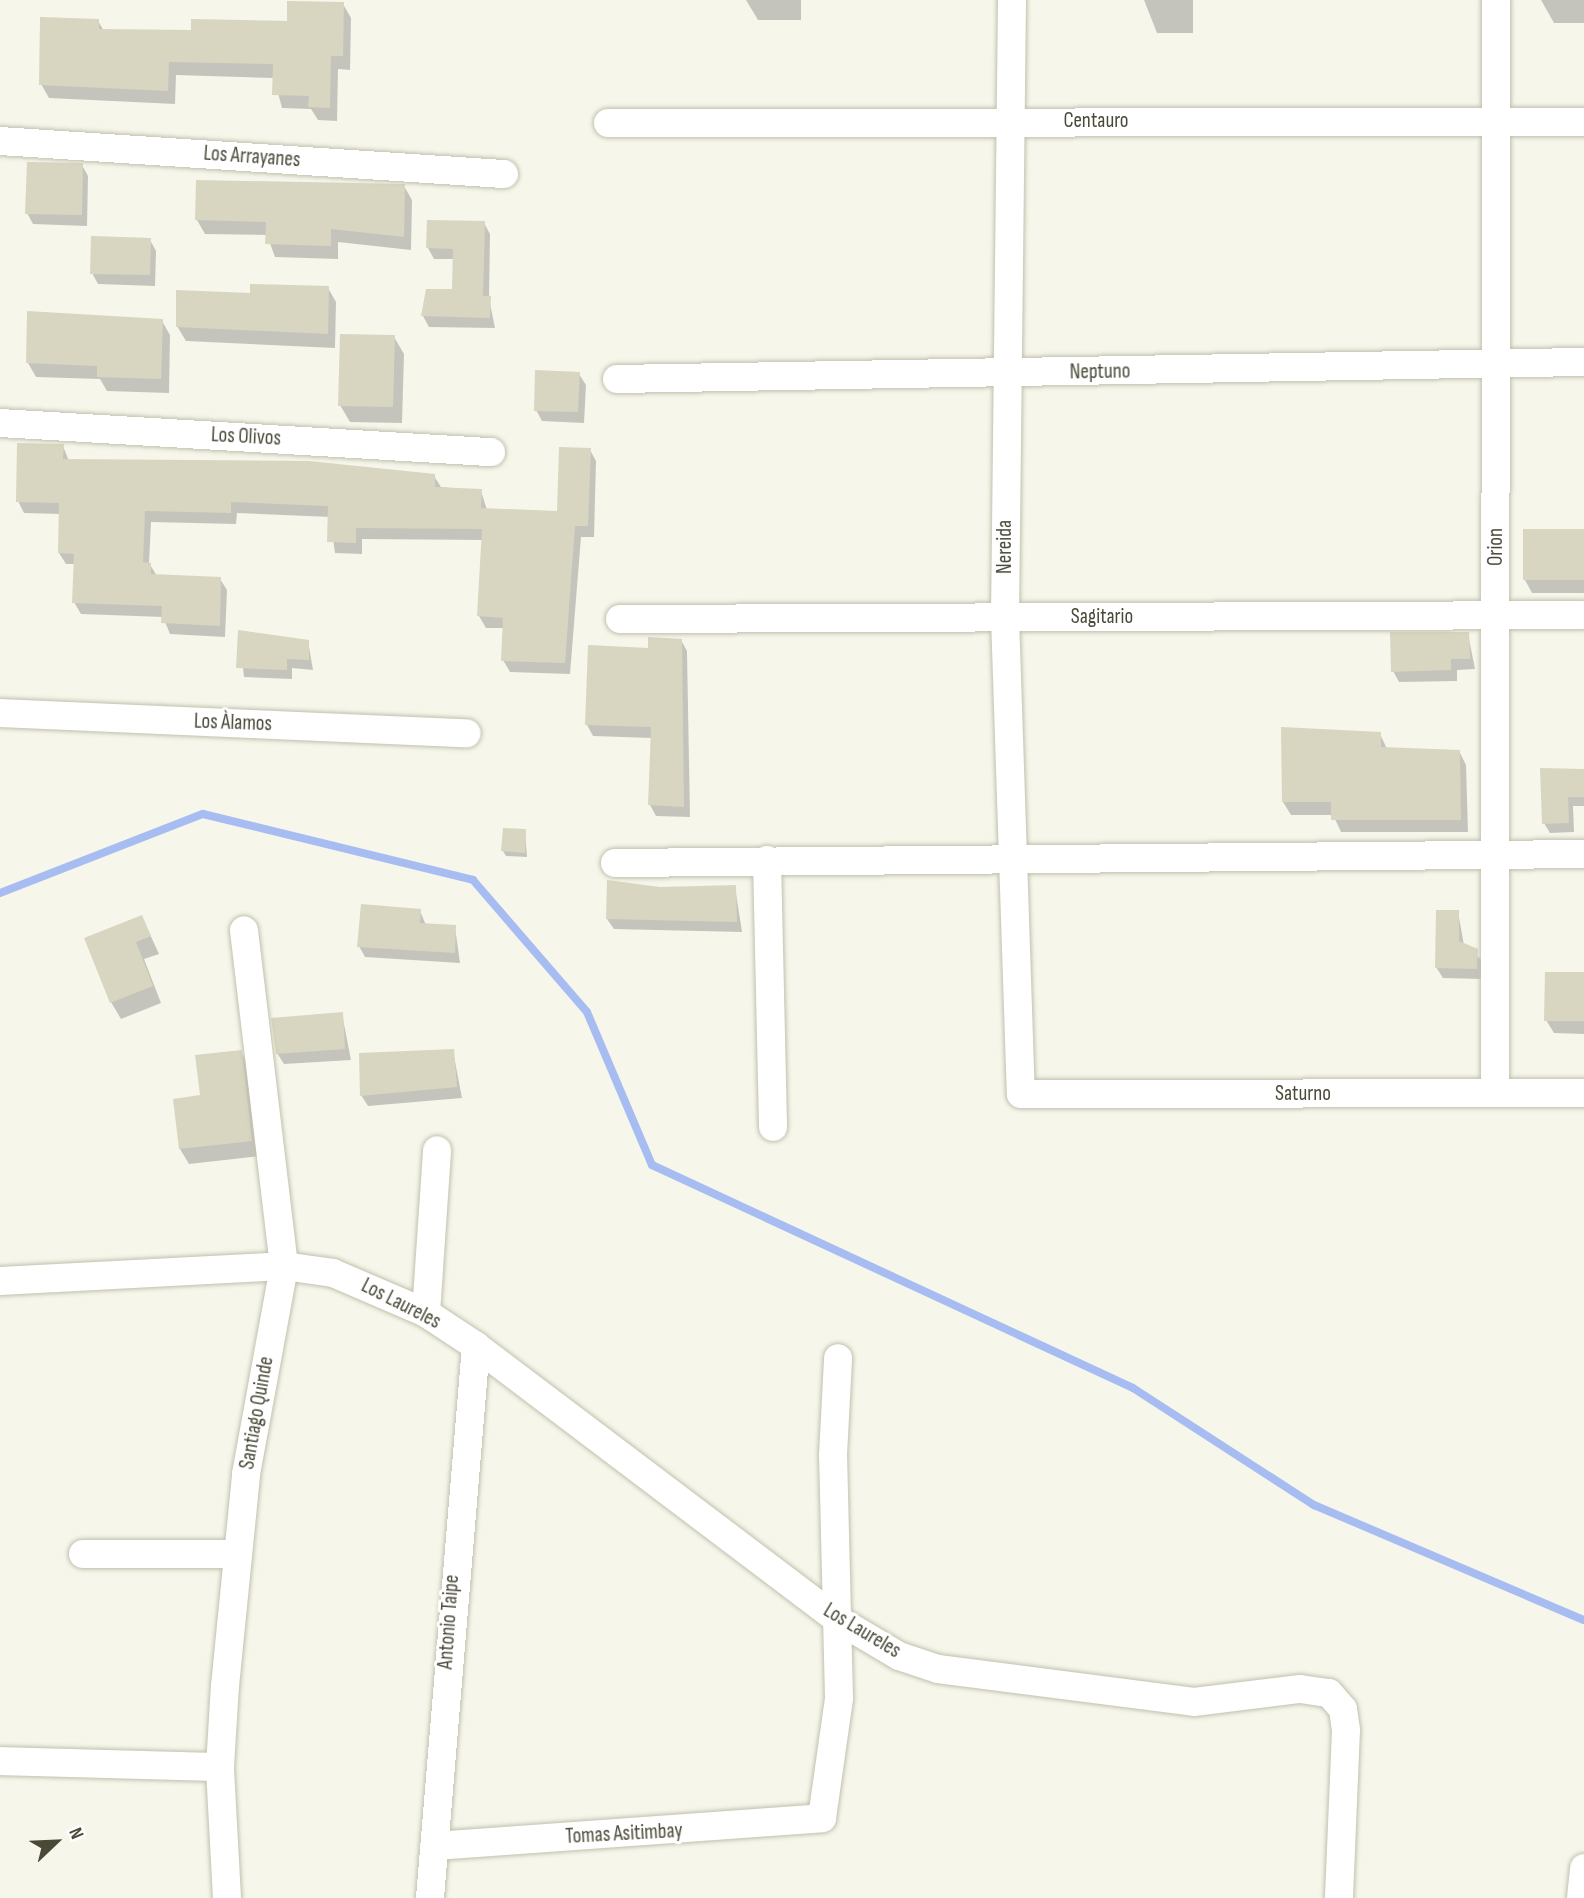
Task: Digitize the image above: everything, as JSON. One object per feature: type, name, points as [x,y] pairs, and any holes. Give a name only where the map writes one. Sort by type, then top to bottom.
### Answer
[{"type":"street","name":"Nereida","points":[[1012,0],[1005,617],[1021,1094]]},
{"type":"street","name":"Orion","points":[[1495,1093],[1496,0]]},
{"type":"street","name":"Centauro","points":[[608,123],[1584,122]]},
{"type":"street","name":"Los Arrayanes","points":[[0,141],[505,174]]},
{"type":"street","name":"Neptuno","points":[[617,379],[1006,374],[1496,361],[1584,362]]},
{"type":"street","name":"Los Olivos","points":[[0,423],[491,452]]},
{"type":"street","name":"Sagitario","points":[[620,619],[1497,618],[1584,615]]},
{"type":"street","name":"Los Àlamos","points":[[0,713],[467,733]]},
{"type":"street","points":[[615,863],[1011,858],[1496,858],[1584,854]]},
{"type":"street","points":[[767,860],[773,1127]]},
{"type":"street","name":"Santiago Quinde","points":[[227,1898],[220,1767],[238,1554],[284,1266],[244,930]]},
{"type":"street","name":"Saturno","points":[[1021,1094],[1584,1093]]},
{"type":"street","points":[[426,1313],[437,1150]]},
{"type":"street","name":"Los Laureles","points":[[0,1281],[284,1266],[333,1273],[426,1313],[476,1346],[840,1621],[899,1656],[938,1669],[1097,1692],[1194,1702],[1300,1689],[1329,1693],[1343,1709],[1346,1730],[1339,1898]]},
{"type":"street","name":"Antonio Taipe","points":[[430,1898],[476,1346]]},
{"type":"street","points":[[838,1358],[833,1455],[840,1621]]},
{"type":"street","points":[[83,1554],[238,1554]]},
{"type":"street","name":"Tomas Asitimbay","points":[[435,1846],[814,1823],[828,1806],[840,1621]]},
{"type":"street","points":[[0,1761],[220,1767]]},
{"type":"street","points":[[1581,1898],[1584,1868]]},
{"type":"building","points":[[287,1],[344,2],[343,56],[331,56],[330,108],[308,107],[309,96],[272,95],[273,64],[169,62],[168,91],[39,85],[40,17],[99,19],[99,29],[191,30],[191,19],[287,21]]},
{"type":"building","points":[[27,162],[83,163],[82,215],[25,214]]},
{"type":"building","points":[[196,180],[405,184],[404,237],[331,229],[331,246],[265,244],[266,222],[195,220]]},
{"type":"building","points":[[427,220],[485,221],[483,296],[491,296],[490,318],[421,316],[426,289],[452,289],[453,249],[426,248]]},
{"type":"building","points":[[91,236],[151,238],[150,275],[90,274]]},
{"type":"building","points":[[250,284],[329,286],[328,334],[176,327],[176,290],[250,293]]},
{"type":"building","points":[[27,311],[163,319],[161,379],[97,377],[97,366],[26,363]]},
{"type":"building","points":[[340,334],[395,335],[393,407],[338,406]]},
{"type":"building","points":[[535,370],[580,372],[578,412],[534,411]]},
{"type":"building","points":[[17,443],[64,444],[63,459],[309,461],[435,474],[435,487],[482,489],[481,508],[557,511],[559,447],[591,448],[588,526],[575,526],[565,663],[501,661],[503,618],[477,616],[482,529],[356,528],[356,543],[327,542],[328,506],[231,502],[231,513],[145,511],[143,562],[151,563],[151,574],[221,577],[220,626],[161,623],[162,606],[72,603],[74,554],[58,553],[59,503],[16,502]]},
{"type":"building","points":[[1523,529],[1584,529],[1584,580],[1523,580]]},
{"type":"building","points":[[238,630],[309,640],[309,660],[287,659],[287,670],[236,668]]},
{"type":"building","points":[[1390,632],[1469,632],[1470,659],[1451,659],[1451,670],[1391,672]]},
{"type":"building","points":[[648,637],[682,639],[684,807],[648,805],[651,727],[585,725],[588,645],[648,648]]},
{"type":"building","points":[[1281,727],[1381,732],[1381,747],[1460,750],[1461,820],[1331,820],[1331,802],[1282,802]]},
{"type":"building","points":[[1540,768],[1584,769],[1584,797],[1568,797],[1569,823],[1542,824]]},
{"type":"building","points":[[503,828],[526,829],[525,853],[501,851]]},
{"type":"building","points":[[607,880],[660,887],[736,885],[737,922],[606,919]]},
{"type":"building","points":[[361,904],[421,909],[420,923],[456,925],[455,953],[357,947]]},
{"type":"building","points":[[1436,910],[1459,910],[1459,941],[1478,949],[1477,969],[1435,968]]},
{"type":"building","points":[[142,915],[151,936],[136,942],[153,986],[110,1003],[84,938]]},
{"type":"building","points":[[1545,972],[1584,972],[1584,1021],[1544,1021]]},
{"type":"building","points":[[343,1012],[345,1049],[276,1054],[271,1018]]},
{"type":"building","points":[[454,1049],[457,1087],[360,1096],[359,1053]]},
{"type":"building","points":[[242,1050],[252,1141],[179,1149],[173,1099],[200,1095],[195,1055]]},
{"type":"waterway","points":[[0,893],[203,814],[473,880],[587,1012],[652,1165],[1133,1388],[1314,1505],[1584,1620]]}]
